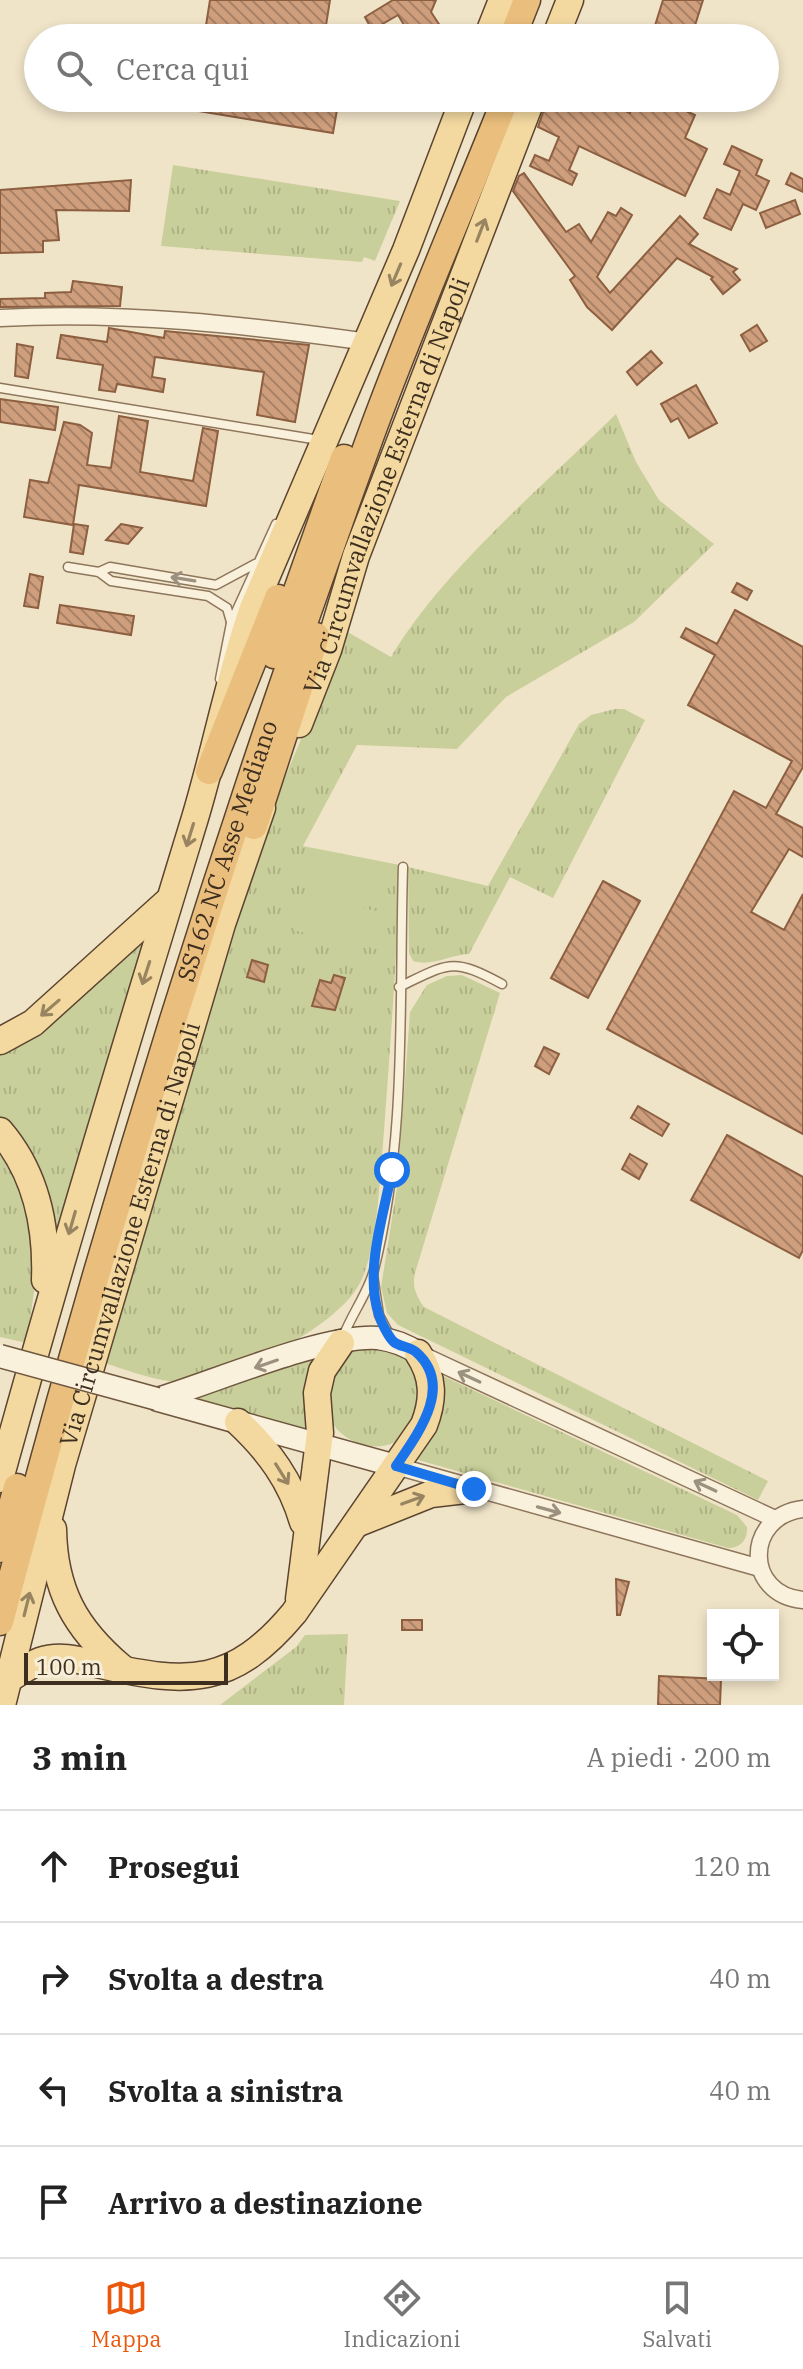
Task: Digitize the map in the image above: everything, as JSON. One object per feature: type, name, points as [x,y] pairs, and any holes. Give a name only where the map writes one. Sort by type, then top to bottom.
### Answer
[{"type":"highway","points":[[518,24],[527,0]]},
{"type":"highway","points":[[536,24],[545,0]]},
{"type":"highway","name":"SS162 NC Asse Mediano","points":[[0,1549],[176,941],[314,536],[481,112]]},
{"type":"highway","name":"SS162 NC Asse Mediano","points":[[0,1622],[43,1457],[196,940],[369,438],[500,112]]},
{"type":"highway","points":[[254,826],[304,680],[369,438]]},
{"type":"highway","points":[[209,771],[269,615],[314,536]]},
{"type":"main road","points":[[493,24],[502,0]]},
{"type":"main road","points":[[561,24],[570,0]]},
{"type":"main road","points":[[0,1479],[44,1319],[209,771],[233,666],[248,622],[368,342],[458,112]]},
{"type":"main road","name":"Via Circumvallazione Esterna di Napoli","points":[[5,1692],[53,1502],[254,826],[328,650],[356,556],[527,112]]},
{"type":"main road","points":[[0,1041],[33,1023],[170,899]]},
{"type":"main road","points":[[0,1131],[29,1177],[41,1218],[47,1248],[44,1319]]},
{"type":"main road","points":[[5,1692],[40,1661],[67,1657],[172,1678],[221,1672],[270,1641],[294,1613],[356,1524],[424,1425],[431,1409],[429,1369],[418,1353],[376,1338],[296,1353],[157,1399]]},
{"type":"main road","points":[[294,1613],[304,1572],[317,1444],[319,1382],[341,1343]]},
{"type":"main road","points":[[0,1356],[396,1466]]},
{"type":"main road","points":[[238,1422],[275,1462],[295,1494],[307,1537]]},
{"type":"main road","points":[[356,1524],[431,1494],[474,1489]]},
{"type":"main road","points":[[53,1502],[53,1551],[61,1589],[92,1643],[123,1670]]},
{"type":"street","points":[[0,318],[123,317],[270,329],[368,342]]},
{"type":"street","points":[[418,1353],[775,1519]]},
{"type":"street","points":[[396,1466],[760,1568]]},
{"type":"street","points":[[799,1507],[775,1519],[761,1541],[760,1568],[775,1590],[802,1601]]},
{"type":"lane","points":[[0,388],[326,442]]},
{"type":"lane","points":[[217,736],[214,707],[231,623],[255,563],[283,510],[299,505]]},
{"type":"lane","points":[[99,572],[110,567],[216,585],[255,563]]},
{"type":"lane","points":[[68,567],[99,572],[111,581],[219,600],[227,608],[231,623]]},
{"type":"lane","points":[[341,1343],[373,1274],[392,1170],[401,1053],[399,987],[403,867]]},
{"type":"lane","points":[[399,987],[445,965],[461,964],[502,984]]},
{"type":"lane","points":[[373,1274],[379,1315],[393,1342]]},
{"type":"green space","points":[[173,165],[400,201],[375,261],[364,257],[362,262],[161,246]]},
{"type":"green space","points":[[616,414],[636,462],[659,500],[714,544],[634,622],[506,697],[457,749],[357,745],[303,846],[400,865],[379,1195],[371,1250],[361,1281],[329,1318],[304,1335],[246,1365],[217,1375],[168,1381],[104,1363],[254,852],[346,631],[391,657],[412,625],[466,561]]},
{"type":"green space","points":[[624,709],[645,720],[553,898],[510,877],[469,954],[427,963],[413,961],[409,953],[408,867],[488,886],[579,724],[591,715]]},
{"type":"green space","points":[[315,852],[392,869],[383,909],[306,892]]},
{"type":"green space","points":[[301,894],[389,914],[381,950],[293,930]]},
{"type":"green space","points":[[147,938],[55,1239],[8,1126],[0,1118],[0,1049]]},
{"type":"green space","points":[[462,975],[500,993],[415,1273],[414,1287],[419,1299],[424,1307],[768,1481],[758,1500],[398,1325],[387,1313],[381,1287],[397,1187],[410,1012],[427,985],[447,976]]},
{"type":"green space","points":[[0,1141],[24,1179],[37,1270],[27,1343],[0,1337]]},
{"type":"green space","points":[[367,1344],[405,1354],[426,1397],[402,1436],[381,1446],[362,1444],[344,1436],[332,1422],[324,1392],[349,1350]]},
{"type":"green space","points":[[321,1354],[311,1430],[199,1401],[200,1396]]},
{"type":"green space","points":[[439,1374],[737,1515],[747,1527],[745,1539],[736,1547],[728,1548],[418,1460],[415,1458]]},
{"type":"green space","points":[[348,1634],[344,1705],[220,1705],[296,1647],[305,1635]]},
{"type":"building","points":[[210,0],[330,0],[326,24],[206,24]]},
{"type":"building","points":[[393,0],[436,0],[431,12],[439,24],[403,24],[398,15],[382,24],[369,24],[365,17]]},
{"type":"building","points":[[663,0],[703,0],[695,24],[656,24]]},
{"type":"building","points":[[204,112],[337,112],[333,133]]},
{"type":"building","points":[[543,112],[688,112],[695,115],[685,138],[707,149],[685,196],[579,146],[569,170],[577,174],[572,185],[530,166],[535,155],[549,161],[559,137],[538,127]]},
{"type":"building","points":[[732,146],[762,160],[756,175],[769,181],[756,210],[743,204],[731,230],[704,218],[717,189],[730,195],[740,171],[724,164]]},
{"type":"building","points":[[524,173],[566,232],[579,224],[591,242],[608,212],[616,216],[621,208],[632,215],[597,277],[610,293],[680,216],[698,234],[689,244],[737,269],[733,272],[740,280],[723,294],[711,279],[713,277],[677,258],[612,330],[587,307],[570,280],[575,276],[513,191],[519,176]]},
{"type":"building","points":[[791,173],[803,179],[803,192],[786,184]]},
{"type":"building","points":[[131,180],[129,211],[56,210],[59,240],[43,241],[43,252],[0,253],[0,190]]},
{"type":"building","points":[[795,200],[800,214],[766,228],[760,213]]},
{"type":"building","points":[[73,281],[122,287],[120,306],[0,307],[0,299],[45,298],[45,293],[71,292]]},
{"type":"building","points":[[757,325],[767,341],[750,351],[741,335]]},
{"type":"building","points":[[109,328],[164,338],[165,331],[309,345],[295,422],[257,415],[264,372],[155,357],[152,377],[165,379],[163,392],[117,384],[115,392],[99,390],[103,365],[57,358],[61,335],[107,342]]},
{"type":"building","points":[[17,344],[33,347],[28,378],[15,376]]},
{"type":"building","points":[[651,351],[662,363],[637,385],[627,372]]},
{"type":"building","points":[[696,385],[717,423],[689,438],[678,418],[671,422],[661,404]]},
{"type":"building","points":[[0,399],[58,407],[55,430],[0,422]]},
{"type":"building","points":[[119,416],[148,421],[140,472],[193,481],[203,428],[218,431],[206,506],[79,485],[73,525],[24,517],[30,480],[48,483],[64,422],[80,425],[92,433],[87,465],[111,468]]},
{"type":"building","points":[[74,524],[88,526],[83,554],[70,552]]},
{"type":"building","points":[[121,524],[142,528],[128,544],[106,540]]},
{"type":"building","points":[[30,574],[43,577],[38,608],[24,606]]},
{"type":"building","points":[[737,583],[752,591],[747,600],[732,592]]},
{"type":"building","points":[[60,605],[134,616],[131,635],[57,623]]},
{"type":"building","points":[[735,610],[803,647],[803,767],[776,814],[803,828],[803,857],[789,849],[751,912],[784,930],[803,894],[803,1134],[607,1029],[734,791],[766,808],[792,761],[688,705],[715,655],[681,637],[686,628],[717,644]]},
{"type":"building","points":[[603,881],[640,901],[588,998],[551,978]]},
{"type":"building","points":[[252,960],[268,965],[264,982],[247,977]]},
{"type":"building","points":[[334,975],[345,978],[335,1010],[312,1006],[320,980],[331,983]]},
{"type":"building","points":[[544,1047],[559,1054],[549,1074],[535,1066]]},
{"type":"building","points":[[638,1106],[669,1124],[662,1136],[631,1118]]},
{"type":"building","points":[[727,1135],[803,1177],[803,1250],[799,1258],[691,1200]]},
{"type":"building","points":[[630,1154],[647,1164],[639,1179],[622,1169]]},
{"type":"building","points":[[616,1579],[629,1582],[620,1615],[617,1615]]},
{"type":"building","points":[[402,1620],[422,1620],[422,1630],[402,1630]]},
{"type":"building","points":[[659,1676],[721,1681],[720,1705],[658,1705]]},
{"type":"route","points":[[392,1170],[373,1274],[379,1315],[393,1342],[418,1353],[429,1369],[432,1392],[431,1409],[424,1425],[396,1466],[474,1489]]}]
